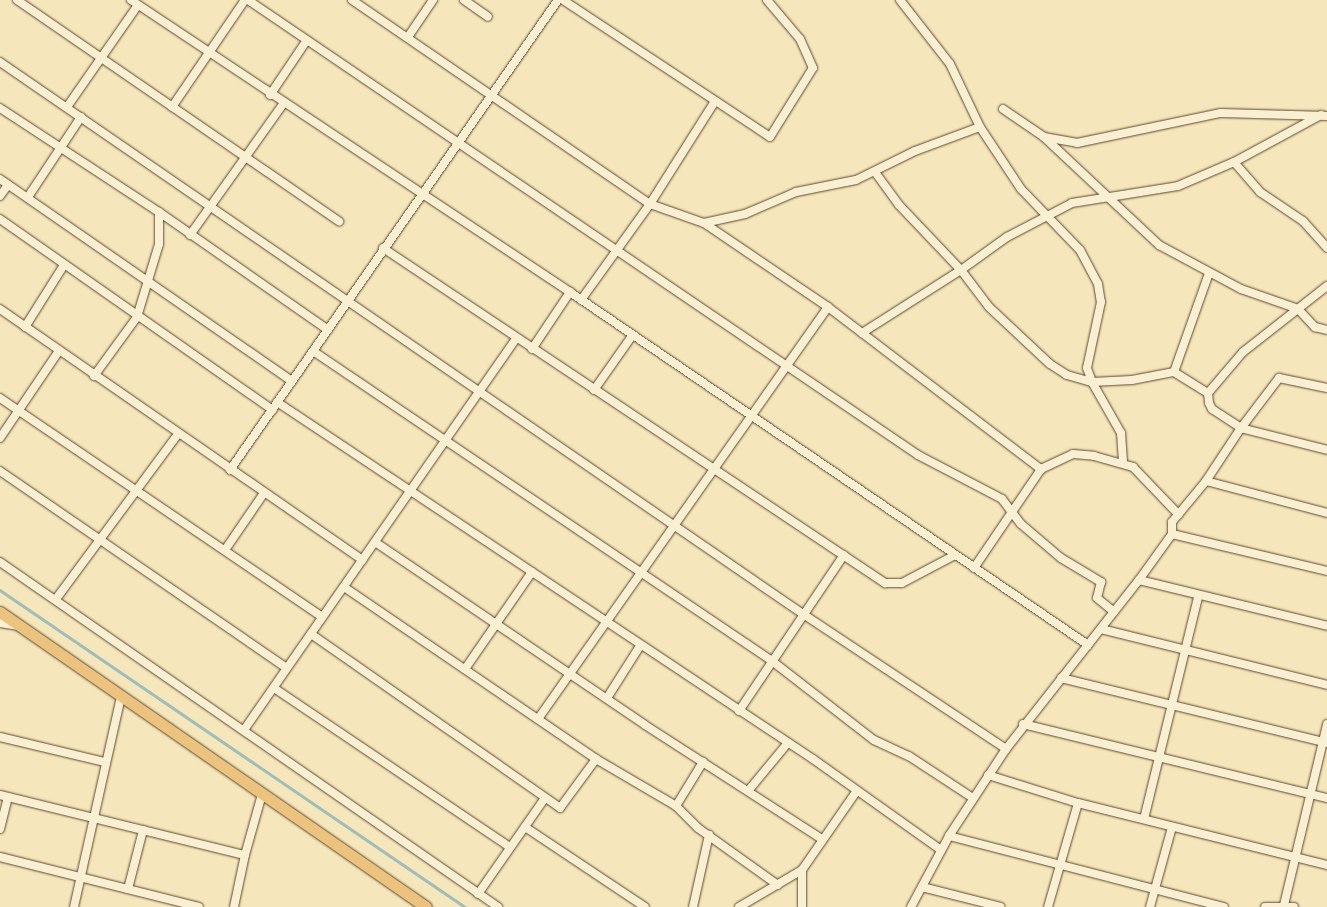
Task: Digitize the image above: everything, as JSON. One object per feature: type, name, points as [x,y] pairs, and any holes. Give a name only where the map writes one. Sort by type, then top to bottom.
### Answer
[{"type":"main road","points":[[0,612],[426,907]]},
{"type":"street","points":[[17,0],[340,221]]},
{"type":"street","points":[[130,0],[283,104],[570,292],[1088,645]]},
{"type":"street","points":[[172,106],[247,0],[918,455],[1002,499],[1012,512],[1061,558],[1101,582],[1097,598],[1114,612]]},
{"type":"street","points":[[408,37],[433,0]]},
{"type":"street","points":[[464,0],[488,17]]},
{"type":"street","points":[[547,0],[553,7]]},
{"type":"street","points":[[230,470],[348,302],[421,193],[558,0]]},
{"type":"street","points":[[563,0],[770,137],[812,74],[812,61],[800,39],[767,0]]},
{"type":"street","points":[[900,0],[950,64],[980,127],[1021,189],[1086,258],[1101,292],[1086,361],[1092,382],[1122,433],[1123,463]]},
{"type":"street","points":[[357,1],[491,96],[650,204],[704,223],[828,307],[1041,470]]},
{"type":"street","points":[[67,106],[138,5]]},
{"type":"street","points":[[270,95],[307,40]]},
{"type":"street","points":[[0,62],[67,106],[210,208],[803,614],[1006,749]]},
{"type":"street","points":[[581,300],[650,204],[716,101]]},
{"type":"street","points":[[190,235],[283,104]]},
{"type":"street","points":[[0,108],[159,212],[328,330]]},
{"type":"street","points":[[1003,109],[1044,136],[1159,244],[1209,273],[1253,294],[1298,309],[1315,326],[1327,330]]},
{"type":"street","points":[[1044,136],[1067,142],[1087,142],[1221,113],[1324,115]]},
{"type":"street","points":[[862,333],[961,270],[1006,237],[1072,203],[1108,196],[1155,192],[1234,162],[1324,115]]},
{"type":"street","points":[[28,197],[81,117]]},
{"type":"street","points":[[704,223],[745,214],[796,192],[856,180],[915,151],[980,127]]},
{"type":"street","points":[[1234,162],[1260,192],[1303,221],[1327,248]]},
{"type":"street","points":[[875,172],[899,205],[961,270],[989,308],[1050,364],[1092,382],[1132,380],[1174,372],[1208,393]]},
{"type":"street","points":[[0,179],[292,381]]},
{"type":"street","points":[[0,196],[8,185]]},
{"type":"street","points":[[94,376],[138,317],[147,280],[159,244],[159,212]]},
{"type":"street","points":[[0,219],[138,317],[410,491],[606,621],[640,646],[787,744],[813,759],[856,792],[941,850]]},
{"type":"street","points":[[0,231],[8,225]]},
{"type":"street","points":[[384,248],[532,349],[885,583],[894,585],[955,555]]},
{"type":"street","points":[[25,326],[64,265]]},
{"type":"street","points":[[1174,372],[1209,273]]},
{"type":"street","points":[[1327,286],[1243,352],[1208,393],[1210,406],[1241,428],[1327,450]]},
{"type":"street","points":[[532,349],[570,292]]},
{"type":"street","points":[[538,719],[828,307]]},
{"type":"street","points":[[0,309],[59,352],[362,560]]},
{"type":"street","points":[[594,390],[632,336]]},
{"type":"street","points":[[244,730],[516,338]]},
{"type":"street","points":[[313,351],[772,661],[874,740],[909,756],[973,798]]},
{"type":"street","points":[[0,438],[59,352]]},
{"type":"street","points":[[911,907],[949,836],[1023,724],[1139,580],[1172,534],[1172,522],[1206,481],[1241,428],[1278,378],[1327,388]]},
{"type":"street","points":[[0,398],[322,618]]},
{"type":"street","points":[[56,600],[178,434]]},
{"type":"street","points":[[974,568],[1041,470],[1073,454],[1123,463],[1140,472],[1179,514]]},
{"type":"street","points":[[0,471],[287,668]]},
{"type":"street","points":[[1206,481],[1327,513]]},
{"type":"street","points":[[225,550],[264,493]]},
{"type":"street","points":[[1172,534],[1327,571]]},
{"type":"street","points":[[375,542],[569,673],[822,839]]},
{"type":"street","points":[[739,711],[844,556]]},
{"type":"street","points":[[0,562],[498,907]]},
{"type":"street","points":[[466,669],[532,572]]},
{"type":"street","points":[[1139,580],[1198,597],[1327,626]]},
{"type":"street","points":[[344,586],[596,759],[676,806],[709,835],[778,885]]},
{"type":"street","points":[[1144,819],[1198,597]]},
{"type":"street","points":[[0,623],[21,626]]},
{"type":"street","points":[[1101,629],[1327,685]]},
{"type":"street","points":[[311,634],[562,808],[596,759]]},
{"type":"street","points":[[607,698],[640,646]]},
{"type":"street","points":[[1061,678],[1325,742]]},
{"type":"street","points":[[274,688],[510,847]]},
{"type":"street","points":[[74,907],[104,762],[121,696]]},
{"type":"street","points":[[1023,724],[1327,798]]},
{"type":"street","points":[[1284,905],[1310,794],[1325,742],[1327,724]]},
{"type":"street","points":[[0,737],[104,762]]},
{"type":"street","points":[[748,791],[787,744]]},
{"type":"street","points":[[676,806],[703,762]]},
{"type":"street","points":[[988,775],[1078,803],[1327,865]]},
{"type":"street","points":[[739,907],[802,870],[856,792]]},
{"type":"street","points":[[234,907],[245,855],[262,794]]},
{"type":"street","points":[[0,829],[4,796],[245,855]]},
{"type":"street","points":[[478,894],[545,798]]},
{"type":"street","points":[[1048,907],[1078,803]]},
{"type":"street","points":[[525,827],[645,907]]},
{"type":"street","points":[[1150,907],[1172,827]]},
{"type":"street","points":[[128,889],[142,830]]},
{"type":"street","points":[[693,907],[709,835]]},
{"type":"street","points":[[949,836],[1060,867],[1224,907]]},
{"type":"street","points":[[0,856],[199,907]]},
{"type":"street","points":[[802,870],[802,907]]},
{"type":"street","points":[[922,887],[1001,907]]},
{"type":"street","points":[[1265,907],[1284,905],[1294,907]]},
{"type":"waterway","points":[[0,590],[465,907]]}]
